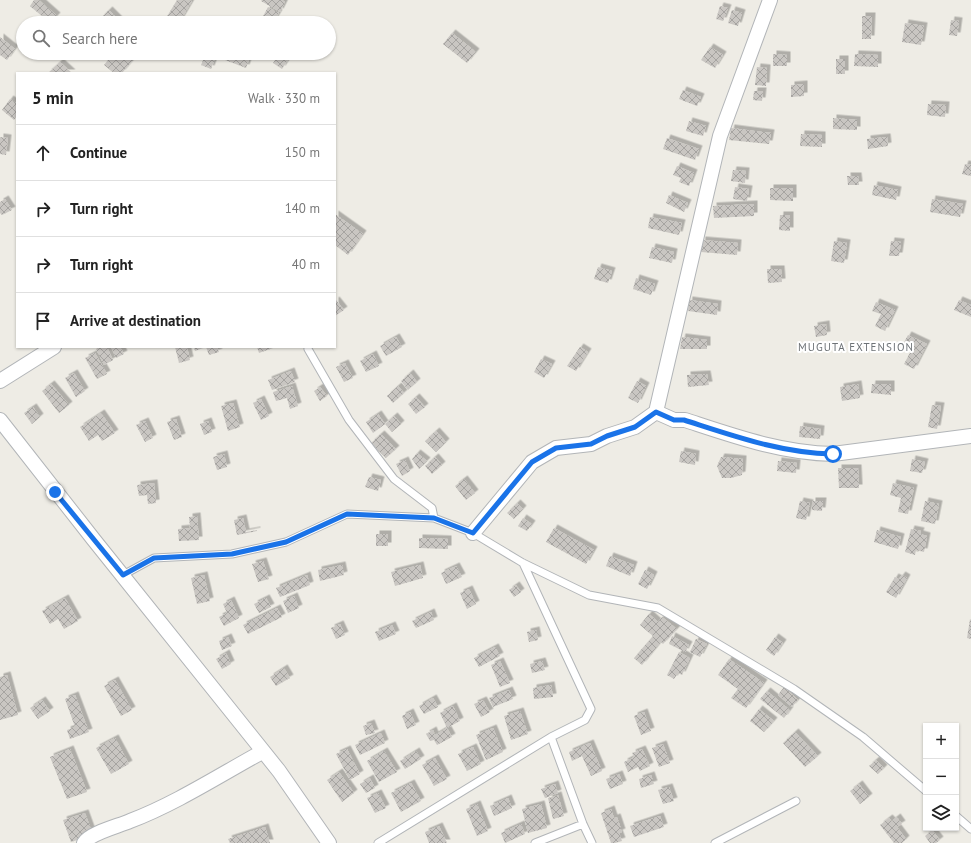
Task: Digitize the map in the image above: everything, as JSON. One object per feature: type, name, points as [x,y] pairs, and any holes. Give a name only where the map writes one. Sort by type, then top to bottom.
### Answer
[{"type":"street","points":[[473,533],[532,462],[556,448],[591,444],[607,436],[635,427],[656,412],[720,136],[770,0]]},
{"type":"street","points":[[0,381],[52,348]]},
{"type":"street","points":[[656,412],[674,420],[684,420],[757,443],[788,450],[819,454],[833,454],[971,436]]},
{"type":"street","points":[[0,420],[262,752],[279,771],[329,843]]},
{"type":"street","points":[[84,843],[91,836],[144,816],[262,752]]},
{"type":"lane","points":[[308,350],[349,420],[394,479],[432,508],[434,518]]},
{"type":"lane","points":[[123,575],[154,558],[232,554],[286,542],[347,514],[434,518],[473,533],[523,563],[589,595],[658,608],[794,689],[863,738],[923,788]]},
{"type":"lane","points":[[378,843],[551,737],[586,720],[591,709],[523,563]]},
{"type":"lane","points":[[551,737],[583,824],[592,843]]},
{"type":"lane","points":[[715,843],[796,801]]},
{"type":"lane","points":[[959,819],[971,829]]},
{"type":"lane","points":[[535,843],[583,824]]},
{"type":"building","points":[[34,0],[39,0],[57,16],[42,16],[30,6]]},
{"type":"building","points":[[177,0],[192,1],[183,16],[167,16]]},
{"type":"building","points":[[282,0],[285,2],[280,12],[261,1]]},
{"type":"building","points":[[720,6],[728,8],[723,21],[716,19]]},
{"type":"building","points":[[268,7],[279,13],[277,16],[263,16]]},
{"type":"building","points":[[109,10],[115,16],[103,16]]},
{"type":"building","points":[[732,10],[742,13],[738,26],[728,23]]},
{"type":"building","points":[[862,16],[872,16],[871,39],[862,39]]},
{"type":"building","points":[[951,20],[959,21],[957,36],[949,35]]},
{"type":"building","points":[[905,23],[924,26],[921,45],[902,42]]},
{"type":"building","points":[[452,33],[476,52],[467,63],[443,44]]},
{"type":"building","points":[[0,37],[15,49],[7,60],[0,55]]},
{"type":"building","points":[[710,47],[723,55],[715,68],[701,60]]},
{"type":"building","points":[[773,54],[787,55],[787,66],[773,66]]},
{"type":"building","points":[[855,54],[878,55],[878,67],[854,66]]},
{"type":"building","points":[[836,59],[845,59],[845,74],[836,74]]},
{"type":"building","points":[[108,60],[133,60],[123,72],[113,72],[104,65]]},
{"type":"building","points":[[203,60],[214,60],[211,69],[201,65]]},
{"type":"building","points":[[225,60],[249,60],[246,68]]},
{"type":"building","points":[[275,60],[288,60],[282,69],[273,63]]},
{"type":"building","points":[[60,62],[71,72],[49,72]]},
{"type":"building","points":[[757,67],[767,68],[766,86],[755,85]]},
{"type":"building","points":[[804,84],[804,96],[791,97],[791,85]]},
{"type":"building","points":[[683,90],[701,97],[697,106],[679,99]]},
{"type":"building","points":[[754,91],[763,91],[762,101],[753,100]]},
{"type":"building","points":[[10,99],[16,103],[16,117],[14,120],[2,110]]},
{"type":"building","points":[[928,104],[946,105],[945,117],[927,115]]},
{"type":"building","points":[[833,118],[857,120],[857,130],[833,129]]},
{"type":"building","points":[[689,121],[706,126],[703,136],[686,131]]},
{"type":"building","points":[[731,128],[771,133],[769,144],[729,140]]},
{"type":"building","points":[[801,134],[822,135],[822,147],[800,146]]},
{"type":"building","points":[[0,137],[8,138],[6,155],[0,154]]},
{"type":"building","points":[[887,137],[888,146],[868,149],[867,139]]},
{"type":"building","points":[[667,138],[699,149],[695,160],[663,149]]},
{"type":"building","points":[[965,164],[971,165],[971,176],[962,174]]},
{"type":"building","points":[[677,166],[694,173],[689,186],[679,182],[681,178],[673,175]]},
{"type":"building","points":[[733,170],[746,171],[745,183],[731,181]]},
{"type":"building","points":[[847,176],[858,176],[859,185],[848,185]]},
{"type":"building","points":[[874,185],[898,190],[896,200],[872,195]]},
{"type":"building","points":[[735,187],[749,189],[747,201],[733,199]]},
{"type":"building","points":[[770,188],[793,188],[793,201],[770,200]]},
{"type":"building","points":[[669,195],[688,203],[684,212],[666,203]]},
{"type":"building","points":[[5,199],[12,210],[2,215],[0,213],[0,202]]},
{"type":"building","points":[[932,199],[963,204],[960,217],[930,212]]},
{"type":"building","points":[[754,204],[754,216],[714,218],[713,206]]},
{"type":"building","points":[[336,215],[363,234],[348,255],[336,246]]},
{"type":"building","points":[[780,215],[790,215],[790,231],[779,230]]},
{"type":"building","points":[[650,217],[682,223],[679,235],[648,228]]},
{"type":"building","points":[[702,240],[738,243],[737,255],[701,252]]},
{"type":"building","points":[[834,241],[847,243],[844,263],[831,261]]},
{"type":"building","points":[[891,241],[901,242],[899,256],[889,256]]},
{"type":"building","points":[[652,247],[674,252],[672,263],[649,258]]},
{"type":"building","points":[[598,267],[612,271],[608,283],[594,279]]},
{"type":"building","points":[[767,269],[781,269],[782,282],[768,283]]},
{"type":"building","points":[[636,278],[655,284],[651,295],[633,289]]},
{"type":"building","points":[[336,300],[344,310],[336,315]]},
{"type":"building","points":[[689,300],[718,304],[717,315],[688,311]]},
{"type":"building","points":[[959,300],[971,305],[971,317],[954,310]]},
{"type":"building","points":[[876,302],[895,310],[885,331],[875,326],[881,314],[872,311]]},
{"type":"building","points":[[826,324],[827,335],[816,337],[814,326]]},
{"type":"building","points":[[908,335],[927,344],[914,369],[904,364],[912,349],[903,344]]},
{"type":"building","points":[[396,337],[402,347],[386,356],[380,346]]},
{"type":"building","points":[[682,337],[707,340],[707,349],[680,349]]},
{"type":"building","points":[[580,347],[588,352],[576,371],[567,366]]},
{"type":"building","points":[[107,348],[113,360],[104,365],[96,349]]},
{"type":"building","points":[[111,348],[121,348],[124,354],[116,358]]},
{"type":"building","points":[[175,348],[187,348],[190,360],[179,363]]},
{"type":"building","points":[[194,348],[203,348],[195,351]]},
{"type":"building","points":[[206,348],[217,348],[219,352],[209,355]]},
{"type":"building","points":[[257,348],[273,348],[259,353]]},
{"type":"building","points":[[95,353],[107,374],[97,379],[85,358]]},
{"type":"building","points":[[373,354],[379,366],[366,372],[360,361]]},
{"type":"building","points":[[541,359],[552,364],[544,378],[534,372]]},
{"type":"building","points":[[345,363],[353,378],[344,382],[336,367]]},
{"type":"building","points":[[291,371],[295,382],[272,390],[268,380]]},
{"type":"building","points":[[74,373],[85,391],[76,397],[65,378]]},
{"type":"building","points":[[410,373],[417,382],[408,390],[401,381]]},
{"type":"building","points":[[707,374],[709,385],[688,387],[687,375]]},
{"type":"building","points":[[637,381],[646,386],[638,403],[628,398]]},
{"type":"building","points":[[51,384],[69,405],[59,413],[42,391]]},
{"type":"building","points":[[858,384],[860,398],[842,401],[840,387]]},
{"type":"building","points":[[872,384],[891,384],[891,395],[871,393]]},
{"type":"building","points":[[292,386],[298,406],[290,409],[287,398],[276,401],[273,392]]},
{"type":"building","points":[[398,386],[404,393],[393,403],[387,396]]},
{"type":"building","points":[[320,387],[327,396],[320,401],[314,391]]},
{"type":"building","points":[[416,397],[425,407],[416,414],[408,404]]},
{"type":"building","points":[[261,399],[269,416],[261,420],[253,403]]},
{"type":"building","points":[[233,403],[240,427],[228,431],[221,406]]},
{"type":"building","points":[[932,405],[941,406],[937,429],[928,427]]},
{"type":"building","points":[[33,407],[40,417],[32,424],[24,413]]},
{"type":"building","points":[[101,413],[115,433],[102,441],[98,435],[89,441],[80,427]]},
{"type":"building","points":[[378,414],[385,424],[373,433],[366,422]]},
{"type":"building","points":[[394,416],[401,424],[392,432],[385,424]]},
{"type":"building","points":[[176,419],[182,437],[174,440],[167,422]]},
{"type":"building","points":[[145,421],[153,438],[145,442],[136,425]]},
{"type":"building","points":[[208,421],[212,432],[204,435],[200,424]]},
{"type":"building","points":[[800,426],[821,429],[820,439],[799,437]]},
{"type":"building","points":[[436,431],[446,442],[436,452],[425,441]]},
{"type":"building","points":[[381,434],[396,449],[386,458],[371,443]]},
{"type":"building","points":[[681,451],[696,454],[695,465],[679,462]]},
{"type":"building","points":[[417,453],[427,461],[419,469],[412,459]]},
{"type":"building","points":[[224,454],[227,467],[217,470],[213,457]]},
{"type":"building","points":[[435,457],[442,465],[432,474],[425,466]]},
{"type":"building","points":[[721,457],[743,459],[742,475],[731,478],[722,478],[717,466]]},
{"type":"building","points":[[912,459],[925,462],[922,473],[910,471]]},
{"type":"building","points":[[405,460],[410,471],[402,476],[396,464]]},
{"type":"building","points":[[778,461],[797,463],[796,473],[777,471]]},
{"type":"building","points":[[838,468],[858,468],[859,488],[839,488]]},
{"type":"building","points":[[369,477],[381,480],[378,491],[365,487]]},
{"type":"building","points":[[464,479],[475,493],[466,500],[455,486]]},
{"type":"building","points":[[154,483],[156,503],[148,504],[147,495],[139,496],[137,485]]},
{"type":"building","points":[[893,483],[914,488],[908,514],[898,512],[901,498],[890,495]]},
{"type":"building","points":[[800,501],[810,503],[806,520],[796,518]]},
{"type":"building","points":[[812,501],[823,501],[822,511],[812,510]]},
{"type":"building","points":[[925,501],[939,504],[935,524],[921,521]]},
{"type":"building","points":[[517,503],[523,509],[514,519],[507,513]]},
{"type":"building","points":[[197,516],[199,540],[179,541],[178,529],[190,528],[189,517]]},
{"type":"building","points":[[243,518],[246,532],[257,531],[237,535],[234,520]]},
{"type":"building","points":[[523,518],[532,524],[527,531],[518,526]]},
{"type":"building","points":[[554,528],[594,550],[586,564],[546,542]]},
{"type":"building","points":[[911,529],[921,531],[920,534],[927,536],[924,552],[916,550],[915,555],[905,552]]},
{"type":"building","points":[[877,530],[901,537],[898,549],[874,542]]},
{"type":"building","points":[[376,534],[388,534],[388,546],[376,546]]},
{"type":"building","points":[[419,538],[448,539],[448,549],[419,548]]},
{"type":"building","points":[[610,556],[634,565],[630,576],[606,566]]},
{"type":"building","points":[[263,561],[269,579],[258,582],[252,564]]},
{"type":"building","points":[[342,565],[344,575],[320,581],[318,570]]},
{"type":"building","points":[[420,565],[423,578],[395,586],[391,572]]},
{"type":"building","points":[[456,566],[462,577],[446,584],[441,573]]},
{"type":"building","points":[[645,570],[654,575],[647,589],[638,584]]},
{"type":"building","points":[[204,575],[210,601],[197,604],[191,578]]},
{"type":"building","points":[[307,575],[310,585],[280,597],[276,588]]},
{"type":"building","points":[[902,575],[907,578],[896,598],[886,592],[895,577],[899,579]]},
{"type":"building","points":[[516,585],[521,592],[514,597],[509,590]]},
{"type":"building","points":[[469,589],[476,604],[467,609],[460,593]]},
{"type":"building","points":[[294,596],[299,608],[288,613],[283,601]]},
{"type":"building","points":[[65,598],[78,621],[64,629],[58,619],[50,624],[42,611]]},
{"type":"building","points":[[266,598],[271,607],[259,613],[254,604]]},
{"type":"building","points":[[231,600],[239,618],[224,626],[219,617],[227,613],[223,604]]},
{"type":"building","points":[[277,608],[282,617],[248,634],[243,625]]},
{"type":"building","points":[[431,612],[434,620],[416,628],[412,621]]},
{"type":"building","points":[[649,614],[658,622],[662,617],[677,629],[663,644],[661,642],[642,665],[634,658],[653,636],[640,625]]},
{"type":"building","points":[[970,619],[971,620],[971,639],[967,638]]},
{"type":"building","points":[[340,624],[345,635],[336,639],[331,628]]},
{"type":"building","points":[[392,625],[396,634],[379,641],[375,632]]},
{"type":"building","points":[[536,630],[538,640],[529,642],[527,632]]},
{"type":"building","points":[[672,636],[689,645],[685,652],[669,644]]},
{"type":"building","points":[[228,637],[232,646],[222,650],[219,641]]},
{"type":"building","points":[[775,637],[783,643],[774,656],[766,650]]},
{"type":"building","points":[[696,639],[707,644],[700,657],[690,652]]},
{"type":"building","points":[[495,647],[500,656],[479,667],[474,658]]},
{"type":"building","points":[[679,652],[690,658],[682,675],[678,673],[674,679],[667,675]]},
{"type":"building","points":[[226,653],[231,664],[222,669],[216,659]]},
{"type":"building","points":[[729,659],[764,683],[746,708],[731,698],[738,689],[718,675]]},
{"type":"building","points":[[500,661],[510,683],[500,687],[491,665]]},
{"type":"building","points":[[542,661],[545,670],[532,673],[530,664]]},
{"type":"building","points":[[284,668],[290,678],[276,686],[270,677]]},
{"type":"building","points":[[7,675],[18,715],[0,720],[0,677]]},
{"type":"building","points":[[115,680],[132,710],[121,716],[104,686]]},
{"type":"building","points":[[551,685],[553,697],[534,699],[533,688]]},
{"type":"building","points":[[784,687],[798,700],[792,707],[778,695]]},
{"type":"building","points":[[509,690],[513,699],[493,707],[489,698]]},
{"type":"building","points":[[767,691],[790,710],[784,718],[760,699]]},
{"type":"building","points":[[75,695],[89,732],[70,739],[67,730],[75,727],[65,699]]},
{"type":"building","points":[[433,698],[438,707],[424,714],[419,706]]},
{"type":"building","points":[[42,700],[50,711],[38,719],[30,708]]},
{"type":"building","points":[[483,700],[490,712],[481,717],[474,704]]},
{"type":"building","points":[[453,706],[460,721],[447,728],[440,713]]},
{"type":"building","points":[[759,709],[774,721],[764,732],[750,721]]},
{"type":"building","points":[[520,711],[528,734],[511,740],[504,716]]},
{"type":"building","points":[[410,712],[416,725],[407,729],[402,716]]},
{"type":"building","points":[[644,712],[651,731],[641,735],[634,716]]},
{"type":"building","points":[[371,723],[375,733],[366,735],[363,726]]},
{"type":"building","points":[[447,728],[452,737],[437,745],[434,740],[430,741],[426,734],[433,730],[435,735]]},
{"type":"building","points":[[493,728],[503,752],[486,760],[476,735]]},
{"type":"building","points":[[795,732],[818,756],[805,767],[783,743]]},
{"type":"building","points":[[381,733],[385,743],[360,755],[355,745]]},
{"type":"building","points":[[115,738],[129,764],[111,774],[96,748]]},
{"type":"building","points":[[590,743],[602,771],[591,776],[582,756],[572,761],[569,752]]},
{"type":"building","points":[[663,744],[670,763],[659,767],[652,748]]},
{"type":"building","points":[[473,747],[481,764],[467,771],[458,754]]},
{"type":"building","points":[[70,749],[87,792],[67,799],[50,757]]},
{"type":"building","points":[[347,749],[360,774],[350,780],[336,754]]},
{"type":"building","points":[[642,749],[650,766],[640,771],[638,767],[628,772],[624,762],[634,757],[632,753]]},
{"type":"building","points":[[384,751],[397,772],[379,782],[367,761]]},
{"type":"building","points":[[416,751],[421,759],[405,769],[400,761]]},
{"type":"building","points":[[435,758],[447,779],[434,786],[422,765]]},
{"type":"building","points":[[876,760],[884,768],[878,774],[869,766]]},
{"type":"building","points":[[339,772],[354,793],[342,802],[327,780]]},
{"type":"building","points":[[619,774],[623,784],[610,789],[606,779]]},
{"type":"building","points":[[651,775],[654,784],[641,788],[639,779]]},
{"type":"building","points":[[370,778],[375,788],[366,793],[360,784]]},
{"type":"building","points":[[411,783],[421,801],[401,812],[391,793]]},
{"type":"building","points":[[555,784],[558,793],[545,798],[541,789]]},
{"type":"building","points":[[859,784],[869,797],[860,804],[850,791]]},
{"type":"building","points":[[669,787],[674,801],[663,804],[658,790]]},
{"type":"building","points":[[378,793],[386,808],[375,813],[367,798]]},
{"type":"building","points":[[558,795],[564,816],[553,819],[548,798]]},
{"type":"building","points":[[508,798],[512,808],[494,816],[490,806]]},
{"type":"building","points":[[477,804],[488,831],[477,836],[466,809]]},
{"type":"building","points":[[541,804],[547,828],[528,833],[522,809]]},
{"type":"building","points":[[611,809],[614,818],[617,817],[622,832],[619,833],[622,841],[615,843],[611,843],[601,813]]},
{"type":"building","points":[[85,813],[93,835],[71,842],[63,820]]},
{"type":"building","points":[[660,816],[664,827],[634,837],[630,826]]},
{"type":"building","points":[[897,817],[902,824],[897,827],[906,839],[902,843],[894,843],[880,825],[889,818],[892,821]]},
{"type":"building","points":[[521,824],[525,834],[505,843],[501,833]]},
{"type":"building","points":[[439,826],[447,843],[429,843],[425,832]]},
{"type":"building","points":[[265,827],[270,843],[230,843],[228,839]]},
{"type":"building","points":[[933,831],[940,840],[936,843],[930,843],[925,836]]},
{"type":"district","name":"MUGUTA EXTENSION","points":[[856,347]]},
{"type":"route","points":[[55,492],[123,575],[154,558],[232,554],[286,542],[347,514],[434,518],[473,533],[532,462],[556,448],[591,444],[607,436],[635,427],[656,412],[674,420],[684,420],[744,440],[788,450],[819,454],[833,454]]}]
